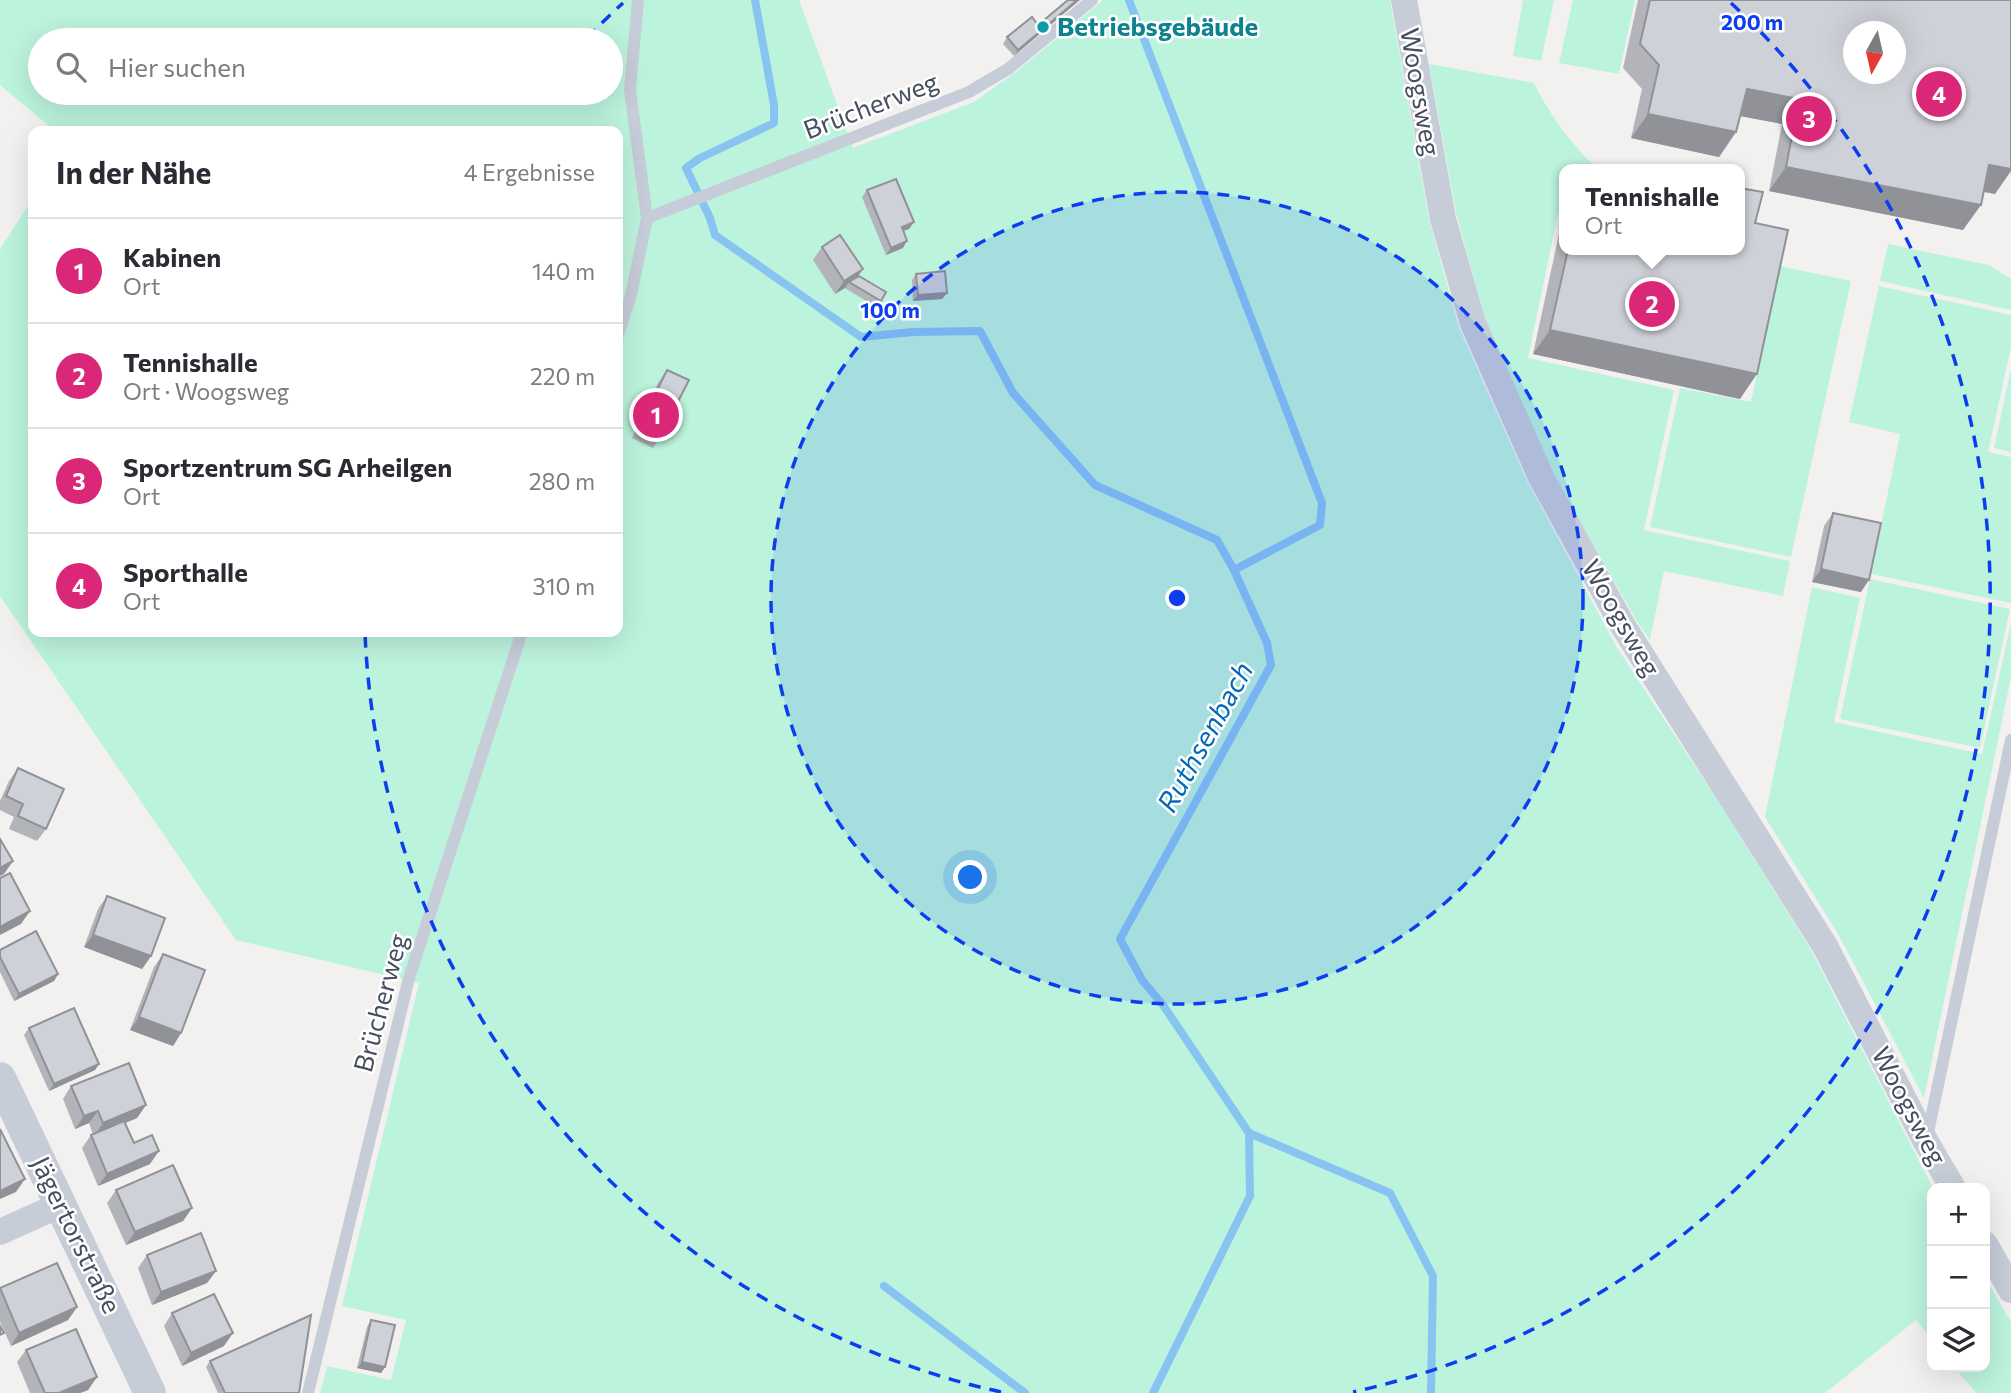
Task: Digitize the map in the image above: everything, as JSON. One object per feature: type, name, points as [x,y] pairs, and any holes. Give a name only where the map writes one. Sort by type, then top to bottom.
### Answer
[{"type":"street","name":"Woogsweg","points":[[1404,0],[1441,206],[1473,323],[1541,477],[1623,626],[1825,946],[1926,1142],[1950,1183]]},
{"type":"street","name":"Jägertorstraße","points":[[0,1078],[150,1393]]},
{"type":"street","points":[[0,1232],[62,1204]]},
{"type":"street","points":[[1986,1246],[2011,1290]]},
{"type":"lane","points":[[623,320],[631,295],[647,218],[630,90],[638,0]]},
{"type":"lane","name":"Brücherweg","points":[[647,218],[969,92],[1008,69],[1092,0]]},
{"type":"lane","name":"Brücherweg","points":[[308,1393],[409,978],[520,637]]},
{"type":"lane","points":[[1926,1142],[2011,740]]},
{"type":"green space","points":[[0,0],[799,0],[853,148],[974,102],[1016,72],[1103,0],[1390,0],[1429,219],[1459,328],[1527,481],[1616,646],[1720,804],[1811,950],[1930,1183],[1927,1183],[1927,1333],[1916,1320],[1825,1393],[320,1393],[327,1366],[391,1380],[406,1320],[342,1306],[419,983],[236,940],[28,637],[623,637],[623,126],[49,126],[0,85]]},
{"type":"green space","points":[[1523,0],[1554,0],[1541,61],[1513,56]]},
{"type":"green space","points":[[1573,0],[1635,0],[1619,74],[1559,63]]},
{"type":"green space","points":[[1429,64],[1534,83],[1562,129],[1593,164],[1559,164],[1559,209],[1528,358],[1674,390],[1644,530],[1790,561],[1783,596],[1664,571],[1650,640],[1552,472],[1485,318],[1456,213]]},
{"type":"green space","points":[[28,206],[28,637],[0,596],[0,249]]},
{"type":"green space","points":[[1888,244],[1989,265],[2011,279],[2011,310],[1880,281]]},
{"type":"green space","points":[[1780,266],[1851,281],[1791,557],[1650,527],[1680,388],[1751,402]]},
{"type":"green space","points":[[1879,286],[2011,315],[2011,347],[1988,452],[2011,457],[2011,603],[1871,574],[1900,434],[1849,422]]},
{"type":"green space","points":[[2011,369],[2011,452],[1994,448]]},
{"type":"green space","points":[[1870,579],[2010,609],[1980,748],[1840,719]]},
{"type":"green space","points":[[1812,587],[1860,598],[1834,722],[1982,754],[2011,623],[2011,677],[1924,1098],[1837,932],[1765,817]]},
{"type":"green space","points":[[1990,1286],[2011,1322],[2011,1393],[1976,1393],[1958,1372],[1990,1372]]},
{"type":"building","name":"Betriebsgebäude","points":[[1068,0],[1077,0],[1018,50],[1007,37],[1032,17],[1038,25]]},
{"type":"building","points":[[1650,0],[2011,0],[2011,169],[1989,165],[1981,205],[1786,167],[1799,99],[1747,89],[1736,132],[1648,114],[1659,65],[1640,44]]},
{"type":"building","points":[[896,179],[914,222],[902,227],[907,241],[891,248],[867,190]]},
{"type":"building","points":[[1745,189],[1763,192],[1755,223],[1788,230],[1757,374],[1550,330],[1567,255],[1745,255]]},
{"type":"building","points":[[840,235],[863,269],[844,281],[822,247]]},
{"type":"building","points":[[945,271],[947,293],[918,295],[916,274]]},
{"type":"building","points":[[859,276],[886,292],[881,301],[849,282]]},
{"type":"building","points":[[667,370],[689,380],[661,435],[640,425]]},
{"type":"building","points":[[1833,513],[1881,523],[1869,580],[1821,569]]},
{"type":"building","points":[[18,768],[64,789],[46,829],[18,816],[23,804],[6,796]]},
{"type":"building","points":[[0,839],[13,861],[0,868]]},
{"type":"building","points":[[10,873],[30,911],[0,927],[0,878]]},
{"type":"building","points":[[107,896],[165,918],[151,956],[93,935]]},
{"type":"building","points":[[36,931],[58,974],[19,994],[0,957],[0,950]]},
{"type":"building","points":[[163,954],[205,970],[181,1033],[139,1017]]},
{"type":"building","points":[[74,1008],[99,1064],[54,1084],[29,1028]]},
{"type":"building","points":[[129,1063],[146,1105],[103,1123],[98,1111],[84,1116],[71,1086]]},
{"type":"building","points":[[124,1121],[134,1143],[152,1135],[159,1151],[107,1174],[91,1135]]},
{"type":"building","points":[[0,1129],[25,1179],[0,1191]]},
{"type":"building","points":[[173,1165],[192,1208],[135,1232],[116,1190]]},
{"type":"building","points":[[201,1233],[216,1271],[161,1292],[147,1255]]},
{"type":"building","points":[[57,1263],[77,1307],[19,1333],[0,1288]]},
{"type":"building","points":[[214,1294],[233,1333],[191,1353],[172,1313]]},
{"type":"building","points":[[311,1315],[299,1393],[225,1393],[210,1361]]},
{"type":"building","points":[[371,1320],[395,1325],[385,1367],[362,1362]]},
{"type":"building","points":[[76,1329],[97,1377],[59,1393],[45,1393],[26,1350]]},
{"type":"waterway","name":"Ruthsenbach","points":[[755,0],[774,105],[774,123],[700,158],[686,168],[710,218],[715,235],[861,337],[913,332],[980,331],[1013,393],[1095,485],[1217,540],[1234,570],[1267,643],[1271,665],[1120,939],[1142,980],[1163,1005],[1249,1133],[1250,1196],[1153,1393]]},
{"type":"waterway","points":[[1129,0],[1322,503],[1320,525],[1234,570]]},
{"type":"waterway","points":[[1249,1133],[1390,1193],[1433,1276],[1431,1393]]},
{"type":"waterway","points":[[884,1286],[1025,1393]]},
{"type":"place","name":"Betriebsgebäude","points":[[1043,27]]},
{"type":"place","name":"Sporthalle","points":[[1939,94]]},
{"type":"place","name":"Sportzentrum SG Arheilgen","points":[[1809,119]]},
{"type":"place","name":"Tennishalle","points":[[1652,304]]},
{"type":"place","name":"Kabinen","points":[[656,415]]}]
